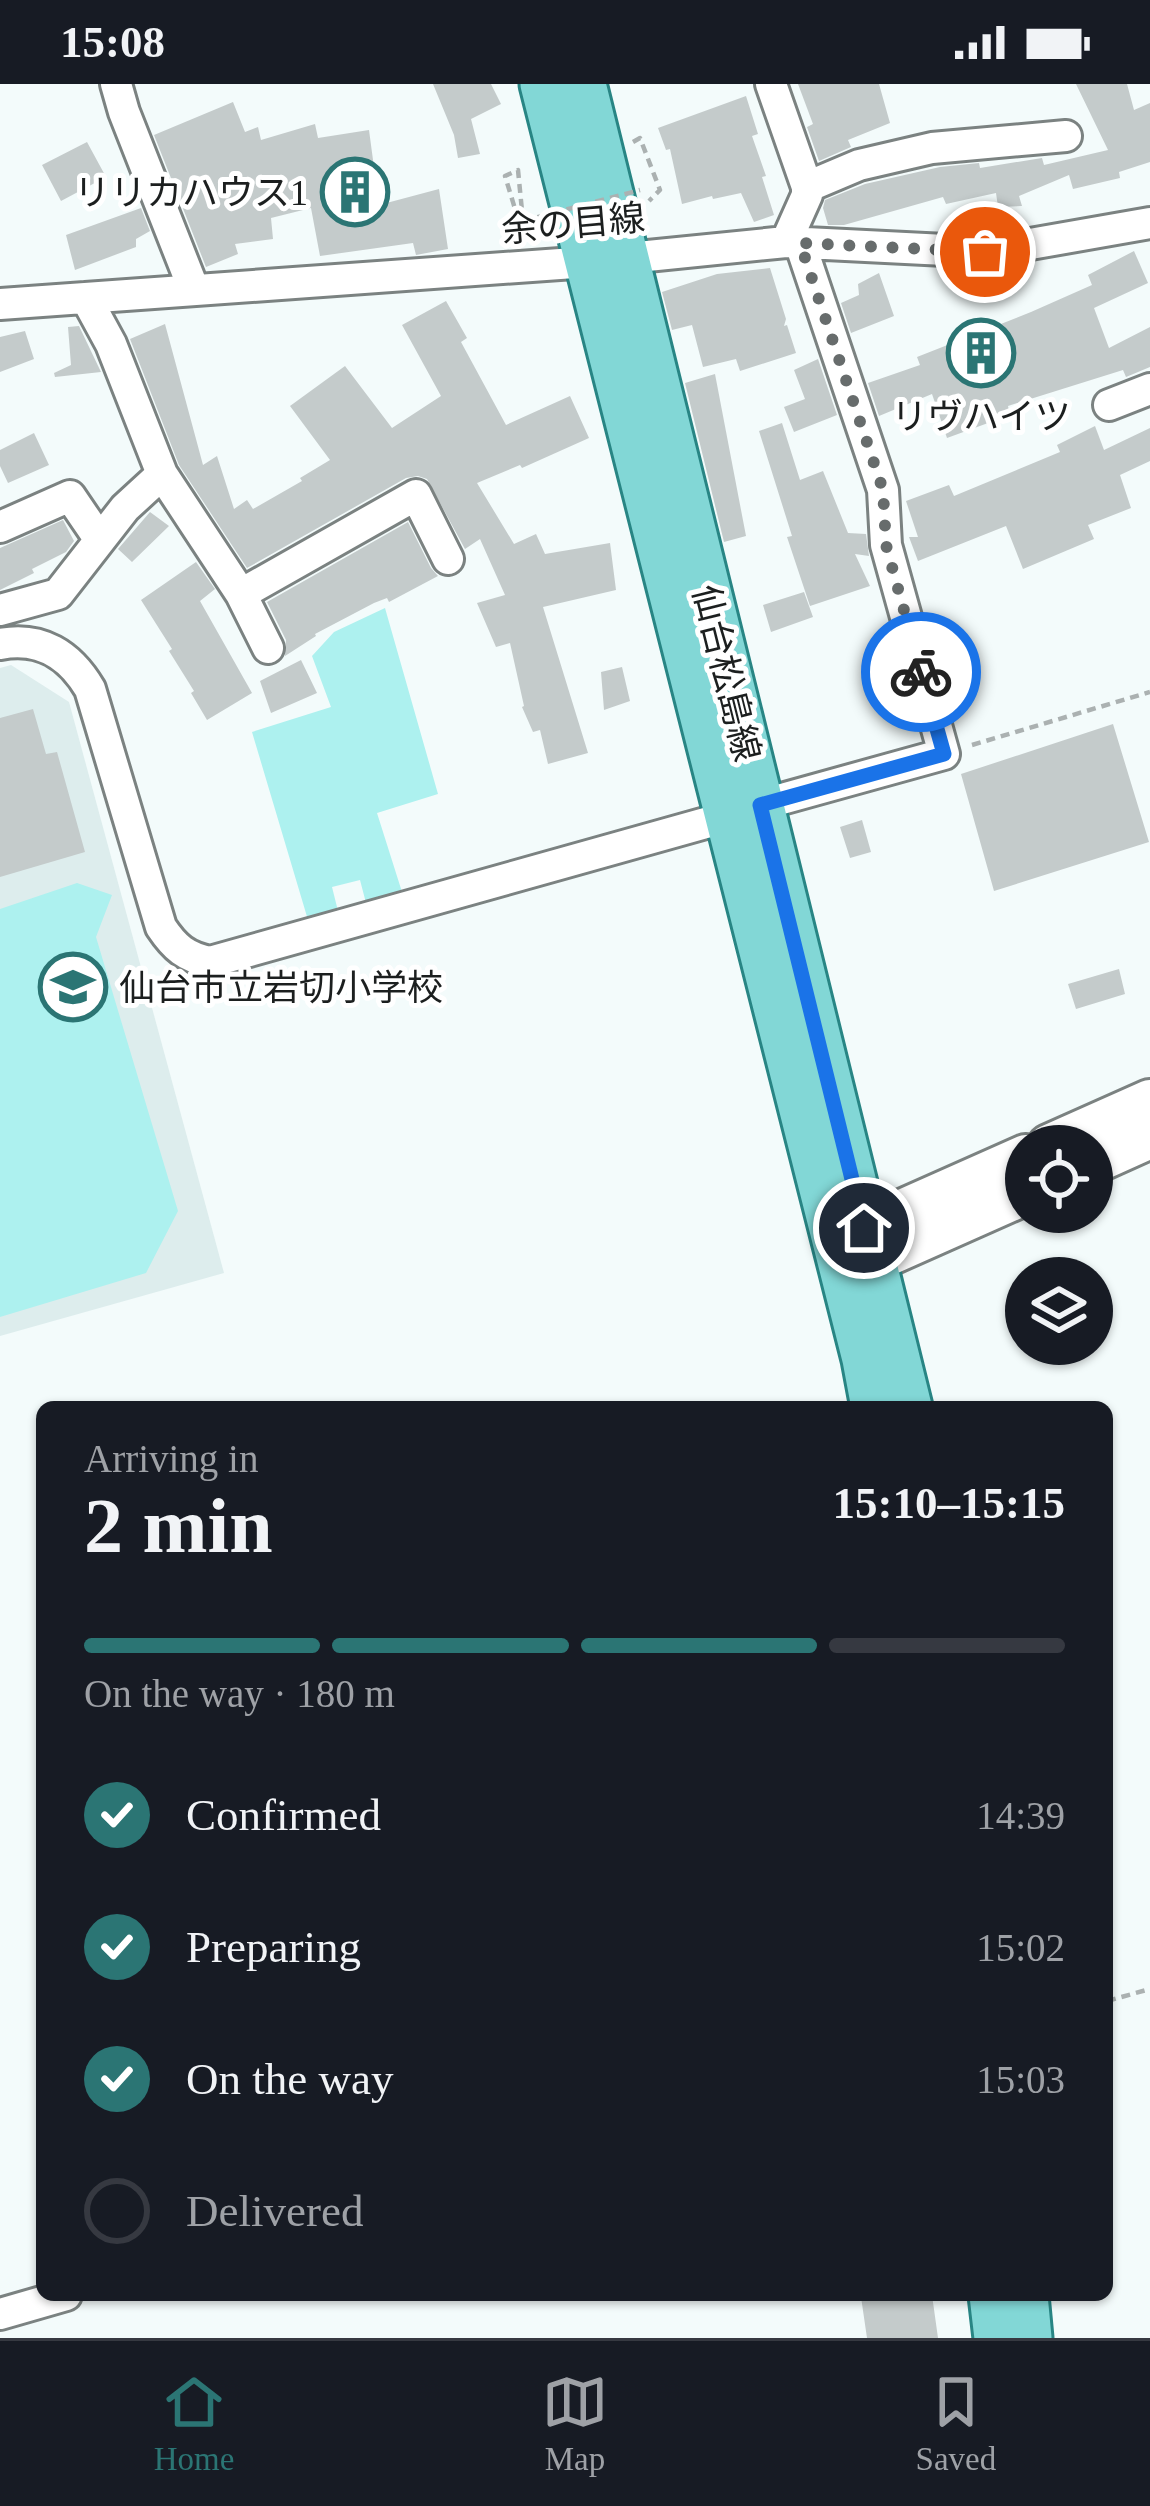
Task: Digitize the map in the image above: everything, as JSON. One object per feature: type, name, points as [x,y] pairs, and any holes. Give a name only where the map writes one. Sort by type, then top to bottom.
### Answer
[{"type":"main road","name":"仙台松島線","points":[[543,84],[606,260],[743,811],[859,1248]]},
{"type":"main road","name":"仙台松島線","points":[[584,84],[606,260]]},
{"type":"main road","points":[[1096,1125],[1150,1101]]},
{"type":"main road","points":[[1113,1154],[1150,1137]]},
{"type":"main road","points":[[859,1248],[1005,1168]]},
{"type":"main road","points":[[859,1248],[1005,1200]]},
{"type":"main road","points":[[859,1248],[865,1359],[873,1401]]},
{"type":"main road","points":[[859,1248],[907,1401]]},
{"type":"main road","points":[[993,2301],[997,2338]]},
{"type":"main road","points":[[1026,2301],[1029,2338]]},
{"type":"street","points":[[116,84],[194,290]]},
{"type":"street","points":[[2,637],[56,652],[76,666],[90,689],[161,927],[189,957],[210,962],[944,754],[886,545],[883,490],[793,243],[807,187],[771,84]]},
{"type":"street","points":[[807,187],[859,165],[932,148],[1066,136]]},
{"type":"street","name":"余の目線","points":[[0,304],[793,243],[985,252],[1150,223]]},
{"type":"street","points":[[86,298],[111,344],[162,474],[241,594],[268,648]]},
{"type":"street","points":[[1109,405],[1150,389]]},
{"type":"street","points":[[0,610],[58,594],[125,508],[162,474]]},
{"type":"street","points":[[241,594],[416,495],[448,559]]},
{"type":"street","points":[[0,527],[70,496],[100,540]]},
{"type":"street","points":[[0,2314],[46,2301]]},
{"type":"path","points":[[634,158],[632,142],[640,138],[660,190]]},
{"type":"path","points":[[523,235],[505,176],[518,170],[523,221],[640,190],[637,174]]},
{"type":"path","points":[[944,754],[1150,692]]},
{"type":"path","points":[[1113,1999],[1150,1989]]},
{"type":"shaded area","points":[[385,608],[438,794],[377,813],[402,892],[366,903],[360,880],[332,887],[338,911],[308,920],[252,732],[331,707],[312,656],[334,632]]},
{"type":"shaded area","name":"仙台市立岩切小学校","points":[[11,665],[69,702],[224,1273],[0,1336],[0,668]]},
{"type":"shaded area","points":[[77,883],[112,895],[96,937],[178,1211],[146,1273],[0,1317],[0,909]]},
{"type":"building","points":[[433,84],[491,84],[501,104],[471,119],[480,154],[458,158]]},
{"type":"building","points":[[798,84],[879,84],[890,123],[848,140],[851,147],[819,161],[807,127],[813,124]]},
{"type":"building","points":[[1076,84],[1127,84],[1134,110],[1150,103],[1150,162],[1119,172],[1120,178],[1073,189],[1069,175],[1019,196],[1022,206],[998,207],[996,193],[946,204],[943,197],[844,225],[828,225],[825,200],[865,184],[940,167],[979,163],[980,168],[1042,158],[1044,165],[1108,150]]},
{"type":"building","points":[[746,96],[774,215],[754,222],[741,193],[682,204],[670,149],[666,150],[658,128]]},
{"type":"building","points":[[233,102],[245,132],[258,127],[261,140],[315,124],[318,138],[369,130],[379,205],[439,189],[448,249],[416,255],[413,243],[320,256],[311,208],[271,218],[273,239],[235,244],[238,254],[206,267],[154,135]]},
{"type":"building","points":[[87,142],[106,177],[61,201],[42,165]]},
{"type":"building","points":[[141,208],[150,231],[136,239],[136,247],[75,270],[66,235]]},
{"type":"building","points":[[1134,251],[1148,283],[1094,308],[1109,348],[1150,327],[1150,367],[1126,377],[1123,370],[1008,406],[1010,415],[947,438],[932,394],[879,416],[868,383],[920,365],[917,357],[1092,285],[1088,275]]},
{"type":"building","points":[[770,268],[796,353],[740,371],[736,359],[703,367],[692,325],[672,330],[662,292],[717,274]]},
{"type":"building","points":[[879,273],[894,316],[851,333],[841,303],[859,295],[858,284]]},
{"type":"building","points":[[446,301],[467,338],[461,342],[506,425],[570,396],[589,438],[477,483],[514,544],[536,534],[545,554],[610,543],[616,590],[543,607],[588,753],[548,764],[540,730],[533,732],[522,707],[510,643],[496,647],[477,603],[505,595],[480,539],[465,549],[427,479],[406,478],[247,568],[179,465],[130,339],[165,324],[203,465],[217,456],[234,509],[247,500],[253,509],[330,460],[290,406],[345,366],[392,428],[441,396],[402,325]]},
{"type":"building","points":[[79,326],[101,372],[55,377],[54,373],[71,365],[68,327]]},
{"type":"building","points":[[25,331],[34,359],[0,372],[0,337]]},
{"type":"building","points":[[818,359],[837,415],[794,432],[784,407],[805,399],[794,370]]},
{"type":"building","points":[[715,374],[746,536],[724,542],[685,383]]},
{"type":"building","points":[[782,423],[800,480],[823,471],[848,533],[866,534],[869,556],[855,554],[870,586],[810,606],[759,431]]},
{"type":"building","points":[[1095,426],[1104,450],[1150,428],[1150,461],[1120,475],[1131,508],[1088,525],[1094,539],[1023,569],[1006,526],[918,561],[909,537],[918,537],[906,501],[949,485],[954,496],[1060,452],[1057,445]]},
{"type":"building","points":[[34,433],[49,465],[8,483],[0,466],[0,450]]},
{"type":"building","points":[[150,512],[169,526],[132,562],[118,549]]},
{"type":"building","points":[[63,520],[74,541],[66,552],[0,590],[0,548]]},
{"type":"building","points":[[408,522],[438,576],[389,602],[387,598],[374,603],[285,656],[286,640],[267,602]]},
{"type":"building","points":[[196,562],[215,589],[200,601],[252,693],[207,720],[141,600]]},
{"type":"building","points":[[804,592],[813,617],[771,632],[763,605]]},
{"type":"building","points":[[301,660],[317,693],[271,713],[260,681]]},
{"type":"building","points":[[622,667],[630,701],[604,710],[601,672]]},
{"type":"building","points":[[33,709],[46,754],[57,752],[85,852],[0,877],[0,718]]},
{"type":"building","points":[[1113,724],[1149,842],[994,891],[961,774]]},
{"type":"building","points":[[862,820],[871,852],[850,858],[840,827]]},
{"type":"building","points":[[1119,969],[1125,994],[1076,1009],[1068,984]]},
{"type":"building","points":[[862,2301],[933,2301],[938,2338],[867,2338]]},
{"type":"way so far","points":[[921,672],[886,545],[883,490],[800,243],[985,252]]},
{"type":"place","name":"リリカハウス1","points":[[355,192]]},
{"type":"place","name":"リヴハイツ","points":[[981,353]]},
{"type":"place","name":"仙台市立岩切小学校","points":[[73,987]]},
{"type":"route","points":[[864,1228],[760,805],[944,754],[921,672]]}]
